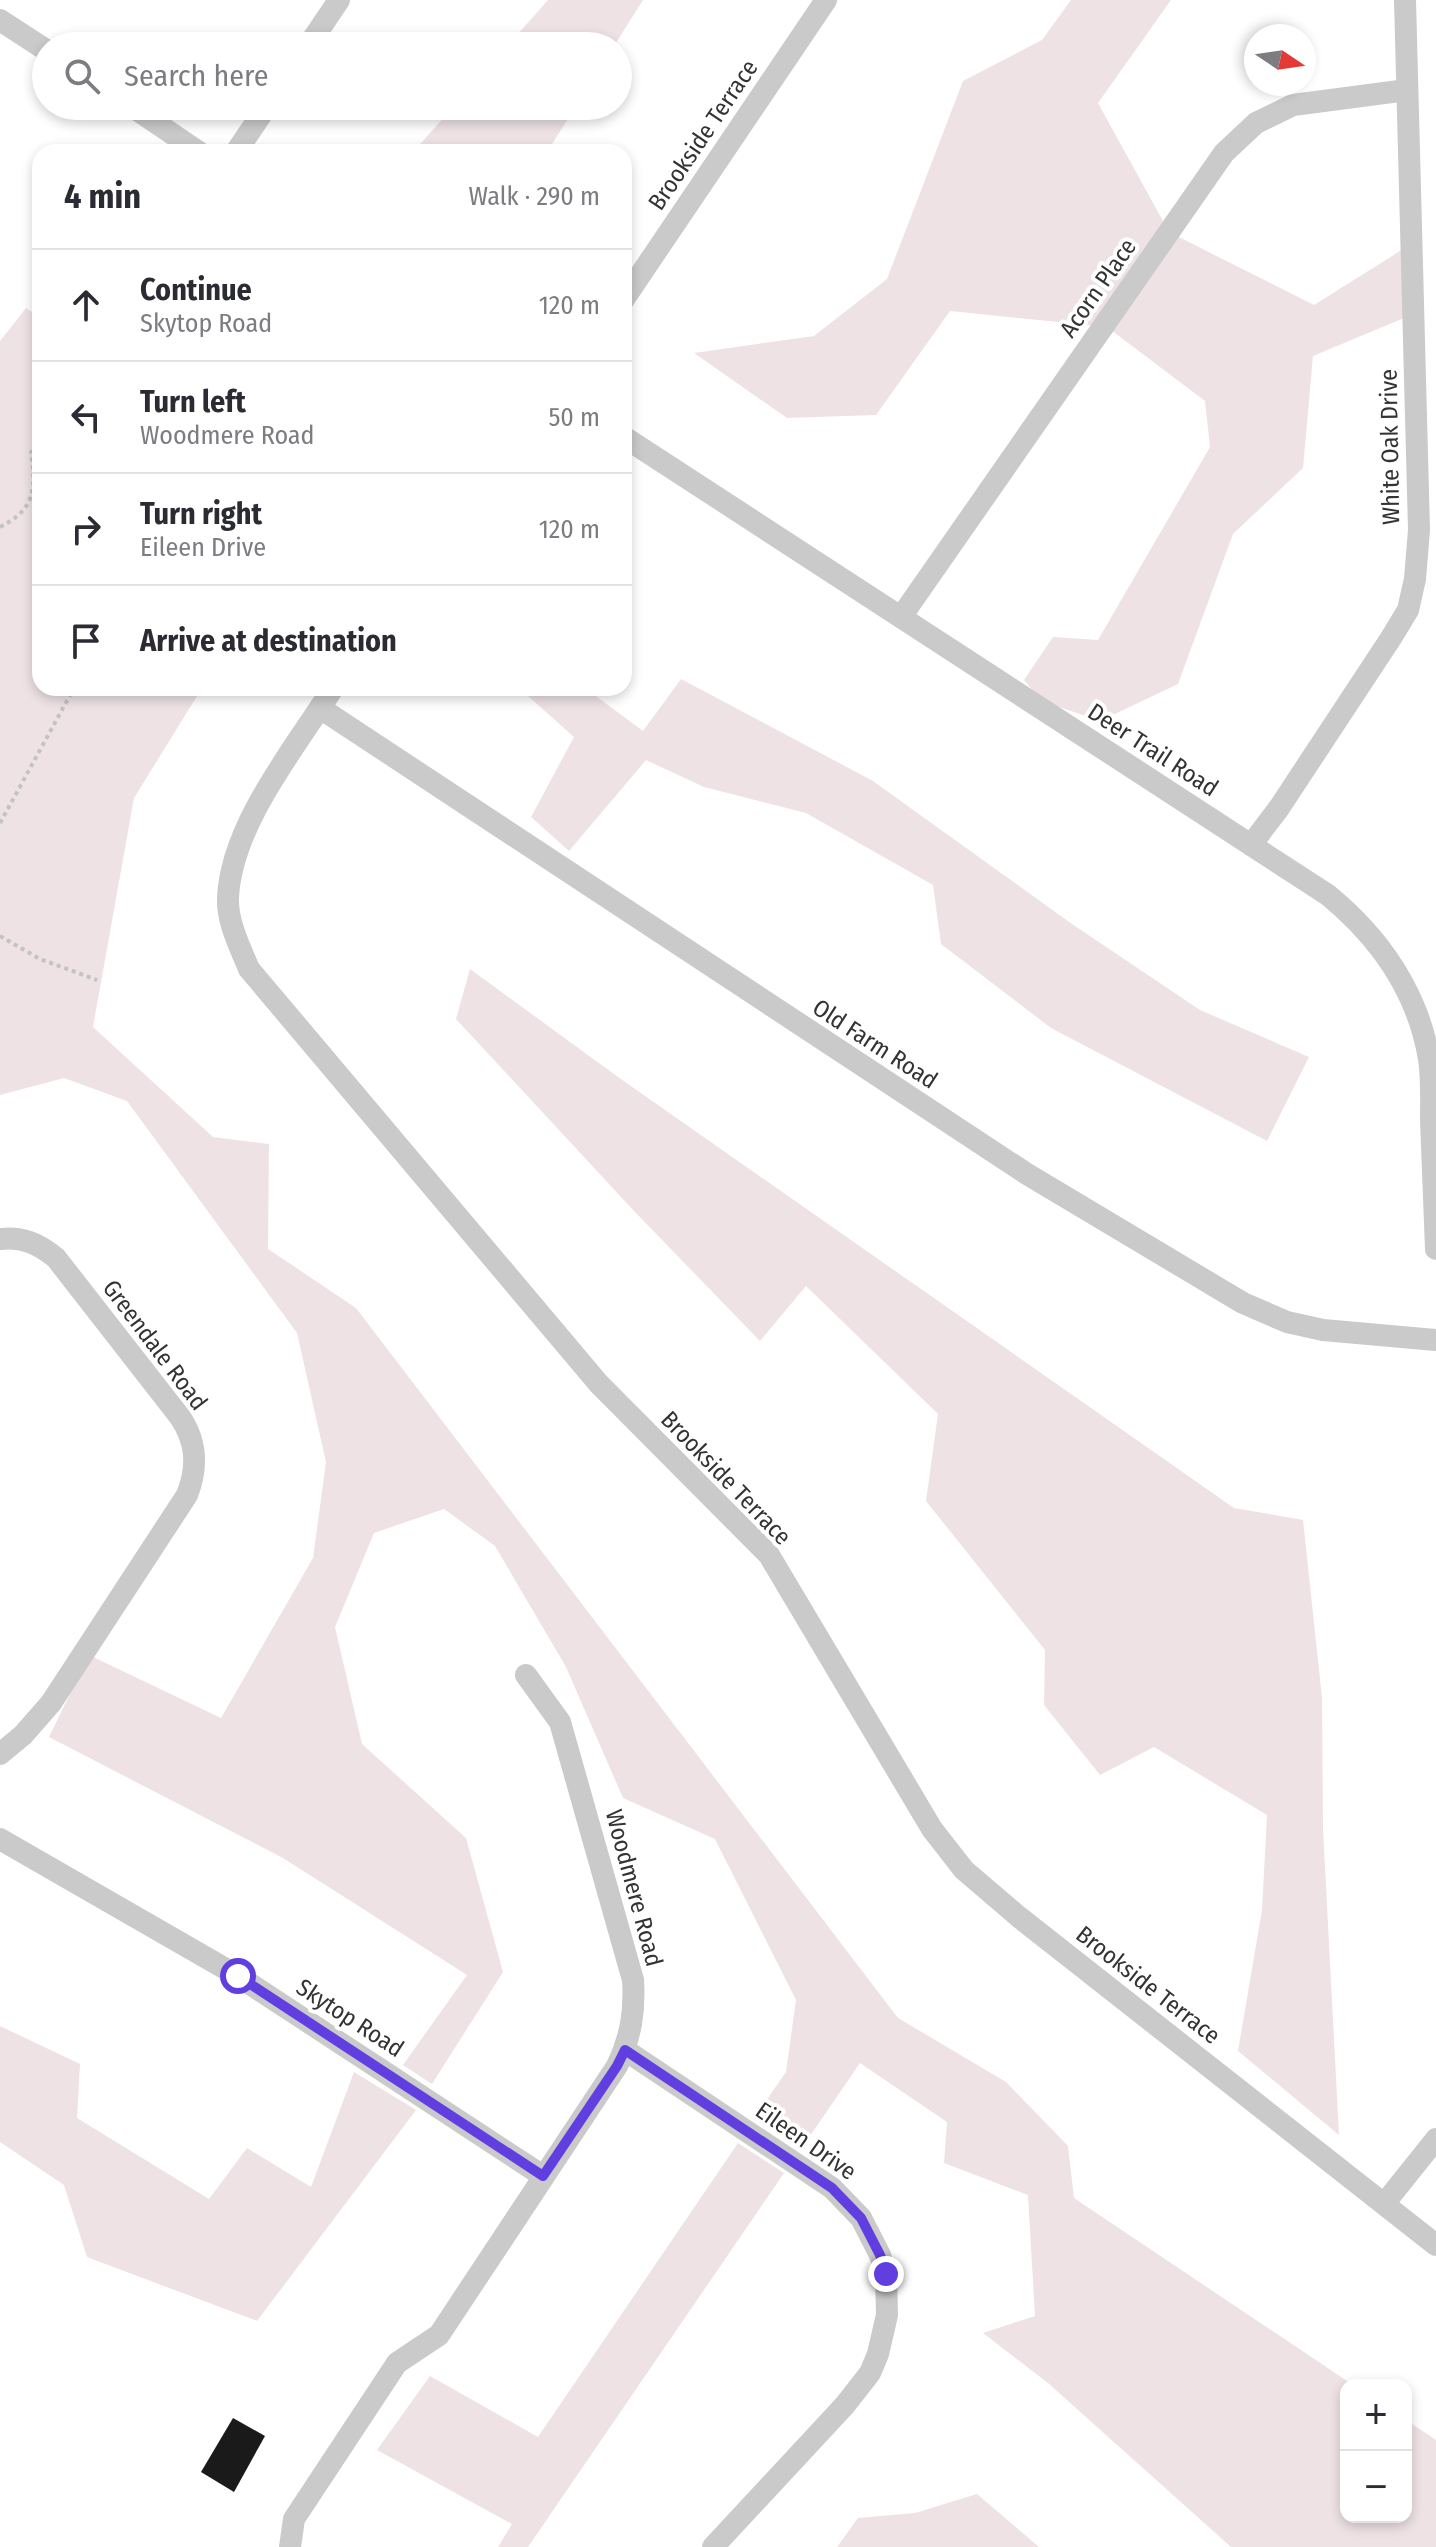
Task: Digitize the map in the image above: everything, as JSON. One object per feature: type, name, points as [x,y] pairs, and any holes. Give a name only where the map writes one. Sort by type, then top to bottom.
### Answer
[{"type":"street","points":[[317,32],[339,0]]},
{"type":"street","name":"Brookside Terrace","points":[[632,287],[826,0]]},
{"type":"street","name":"White Oak Drive","points":[[1251,845],[1279,808],[1391,638],[1408,610],[1415,579],[1419,530],[1405,0]]},
{"type":"street","points":[[0,20],[32,41]]},
{"type":"street","name":"Acorn Place","points":[[901,617],[1224,153],[1256,123],[1293,105],[1407,90]]},
{"type":"street","points":[[152,120],[187,144]]},
{"type":"street","points":[[241,144],[258,120]]},
{"type":"street","name":"Deer Trail Road","points":[[632,442],[1328,895],[1349,912],[1385,953],[1411,1001],[1429,1059],[1436,1249]]},
{"type":"street","name":"Brookside Terrace","points":[[328,696],[248,821],[235,861],[228,899],[234,934],[249,969],[599,1384],[769,1555],[932,1829],[964,1870],[1019,1917],[1436,2245]]},
{"type":"street","name":"Old Farm Road","points":[[320,708],[1027,1174],[1243,1303],[1287,1322],[1323,1330],[1436,1340]]},
{"type":"street","name":"Greendale Road","points":[[0,1239],[33,1242],[56,1258],[180,1417],[194,1447],[195,1471],[187,1495],[63,1685],[37,1720],[0,1754]]},
{"type":"street","name":"Woodmere Road","points":[[290,2547],[294,2519],[397,2363],[439,2335],[625,2050],[633,2015],[633,1980],[629,1963],[560,1722],[526,1675]]},
{"type":"street","name":"Skytop Road","points":[[0,1839],[238,1976],[543,2176]]},
{"type":"street","name":"Eileen Drive","points":[[625,2050],[832,2188],[861,2218],[886,2274],[888,2295],[884,2335],[870,2373],[845,2405],[713,2547]]},
{"type":"street","points":[[1384,2204],[1436,2139]]},
{"type":"path","points":[[0,527],[29,505],[32,494]]},
{"type":"path","points":[[0,823],[70,696]]},
{"type":"path","points":[[0,936],[40,959],[97,980]]},
{"type":"shaded area","points":[[548,0],[643,0],[623,32],[519,32]]},
{"type":"shaded area","points":[[1071,0],[1171,0],[1098,103],[1169,232],[1314,305],[1408,246],[1409,316],[1313,356],[1303,468],[1233,534],[1178,684],[1100,721],[1042,701],[1024,680],[1053,637],[1098,640],[1210,447],[1205,401],[1107,327],[950,311],[876,415],[787,418],[694,353],[814,336],[887,279],[963,81],[1042,40]]},
{"type":"shaded area","points":[[442,120],[567,120],[552,144],[420,144]]},
{"type":"shaded area","points":[[26,308],[32,312],[32,696],[197,696],[134,798],[93,1027],[213,1137],[269,1144],[268,1249],[356,1308],[898,2018],[1006,2082],[1068,2146],[1074,2198],[1344,2379],[1340,2379],[1340,2523],[1412,2523],[1412,2424],[1436,2440],[1436,2547],[1231,2547],[1048,2383],[983,2333],[1035,2316],[1028,2195],[944,2163],[947,2122],[860,2063],[801,2149],[757,2114],[786,2072],[796,2000],[715,1839],[623,1798],[566,1667],[495,1546],[444,1509],[374,1533],[335,1627],[362,1744],[466,1838],[503,1972],[432,2084],[403,2065],[467,1975],[283,1858],[49,1737],[89,1655],[221,1718],[313,1558],[326,1462],[297,1333],[127,1101],[64,1078],[0,1095],[0,341]]},
{"type":"shaded area","points":[[681,679],[873,781],[1072,924],[1200,1010],[1309,1057],[1267,1141],[1051,1028],[941,944],[933,885],[806,813],[704,787],[646,760],[569,851],[531,817],[574,737],[528,696],[596,696],[643,731]]},
{"type":"shaded area","points":[[470,969],[618,1077],[1234,1508],[1303,1520],[1322,1698],[1323,1829],[1339,2135],[1238,2051],[1262,1910],[1267,1815],[1154,1747],[1100,1775],[1044,1705],[1045,1650],[926,1501],[938,1414],[806,1286],[760,1341],[456,1019]]},
{"type":"shaded area","points":[[0,2026],[80,2064],[77,2118],[209,2199],[247,2148],[311,2187],[354,2072],[416,2110],[257,2321],[87,2257],[64,2185],[0,2142]]},
{"type":"shaded area","points":[[738,2143],[784,2173],[528,2547],[498,2547],[512,2524],[377,2450],[430,2376],[538,2437]]},
{"type":"shaded area","points":[[977,2494],[1039,2547],[837,2547],[858,2518],[915,2513]]},
{"type":"building","points":[[233,2418],[265,2436],[234,2492],[201,2472]]},
{"type":"route","points":[[238,1976],[543,2176],[625,2050],[832,2188],[861,2218],[872,2236],[886,2274]]}]
